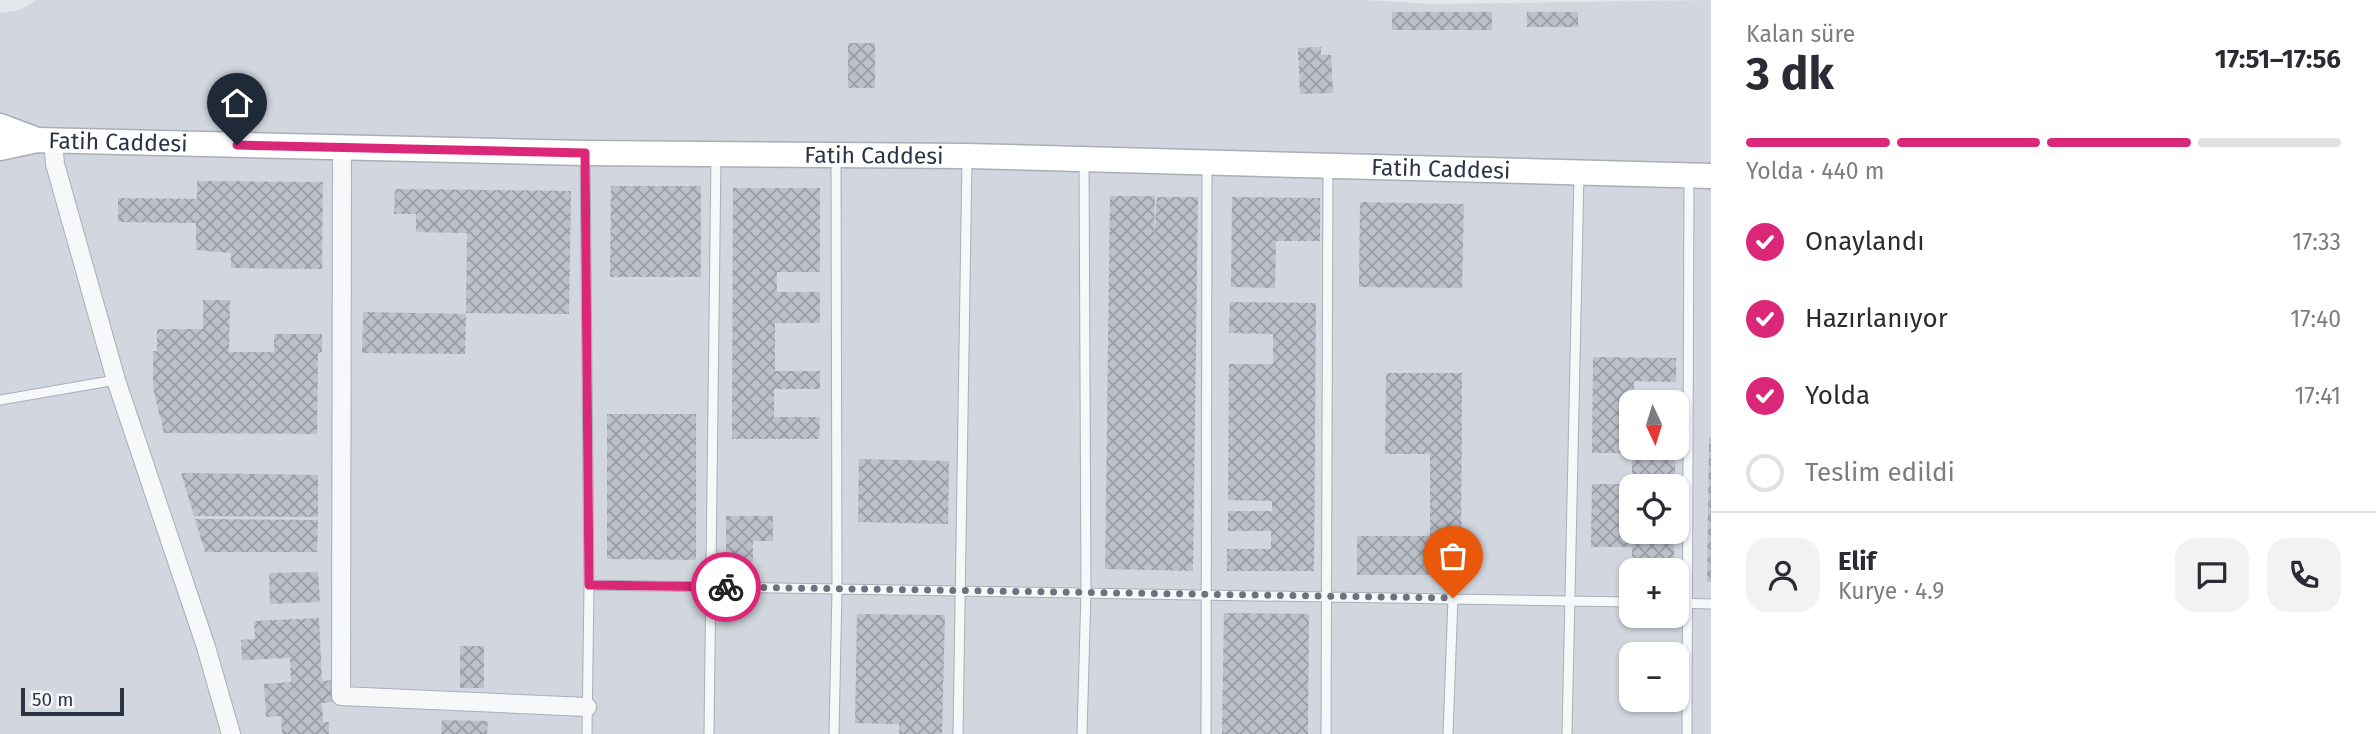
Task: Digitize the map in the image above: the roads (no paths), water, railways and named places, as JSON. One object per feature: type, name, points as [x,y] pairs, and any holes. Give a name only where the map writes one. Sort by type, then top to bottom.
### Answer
[{"type":"street","name":"Fatih Caddesi","points":[[0,126],[45,140]]},
{"type":"street","name":"Fatih Caddesi","points":[[0,148],[45,140],[585,153],[967,156],[1700,176]]},
{"type":"street","points":[[45,140],[55,163],[116,380],[206,647],[231,734]]},
{"type":"street","points":[[342,148],[341,696],[587,707]]},
{"type":"lane","points":[[585,153],[589,585],[587,734]]},
{"type":"lane","points":[[709,734],[716,153]]},
{"type":"lane","points":[[834,734],[837,590],[836,155]]},
{"type":"lane","points":[[958,734],[967,156]]},
{"type":"lane","points":[[1082,734],[1086,592],[1084,160]]},
{"type":"lane","points":[[1206,734],[1207,164]]},
{"type":"lane","points":[[1326,734],[1328,167]]},
{"type":"lane","points":[[1567,734],[1579,172]]},
{"type":"lane","points":[[1688,558],[1700,176]]},
{"type":"lane","points":[[0,400],[116,380]]},
{"type":"lane","points":[[589,585],[1619,602]]},
{"type":"lane","points":[[1448,734],[1453,598]]},
{"type":"lane","points":[[1689,604],[1711,604]]},
{"type":"lane","points":[[1687,628],[1687,734]]}]
